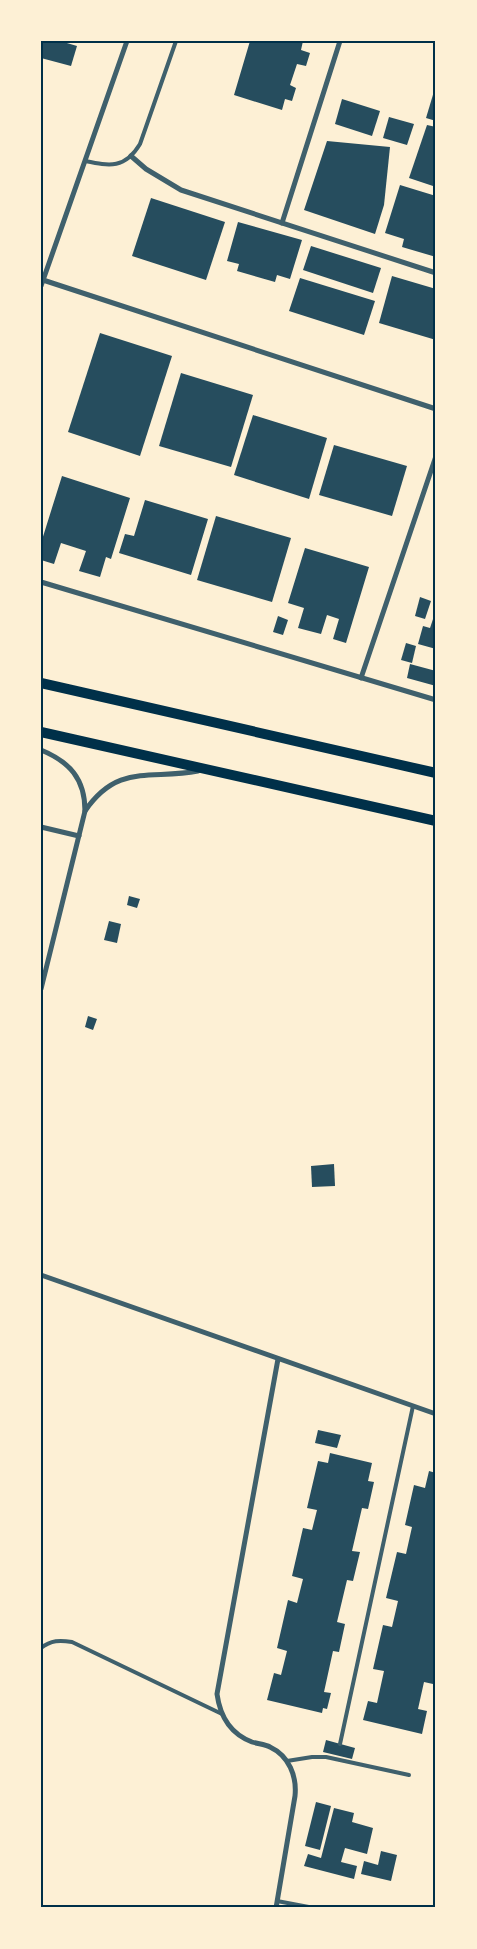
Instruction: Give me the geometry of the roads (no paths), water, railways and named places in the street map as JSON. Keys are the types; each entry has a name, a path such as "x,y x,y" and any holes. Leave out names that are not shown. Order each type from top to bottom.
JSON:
{"main road":[{"path":"41,683 436,773"},
{"path":"41,732 436,821"}],"street":[{"path":"127,41 42,283 436,409"},
{"path":"282,223 340,41"},
{"path":"131,156 146,169 181,190 436,273"},
{"path":"361,678 436,456"},
{"path":"41,582 436,700"},
{"path":"41,750 59,758 72,769 82,789 85,811 41,989"},
{"path":"85,811 100,793 120,780 142,774 175,774 206,769"},
{"path":"41,828 78,836"},
{"path":"41,1275 436,1414"},
{"path":"276,1908 296,1787 295,1778 287,1761 276,1750 243,1738 230,1727 218,1704 218,1684 278,1359"}],"lane":[{"path":"85,161 109,165 124,161 131,156 140,144 176,41"},
{"path":"340,1744 413,1406"},
{"path":"41,1648 59,1640 72,1642 222,1714"},
{"path":"287,1761 312,1757 337,1757 409,1775"},
{"path":"277,1900 314,1908"}]}
